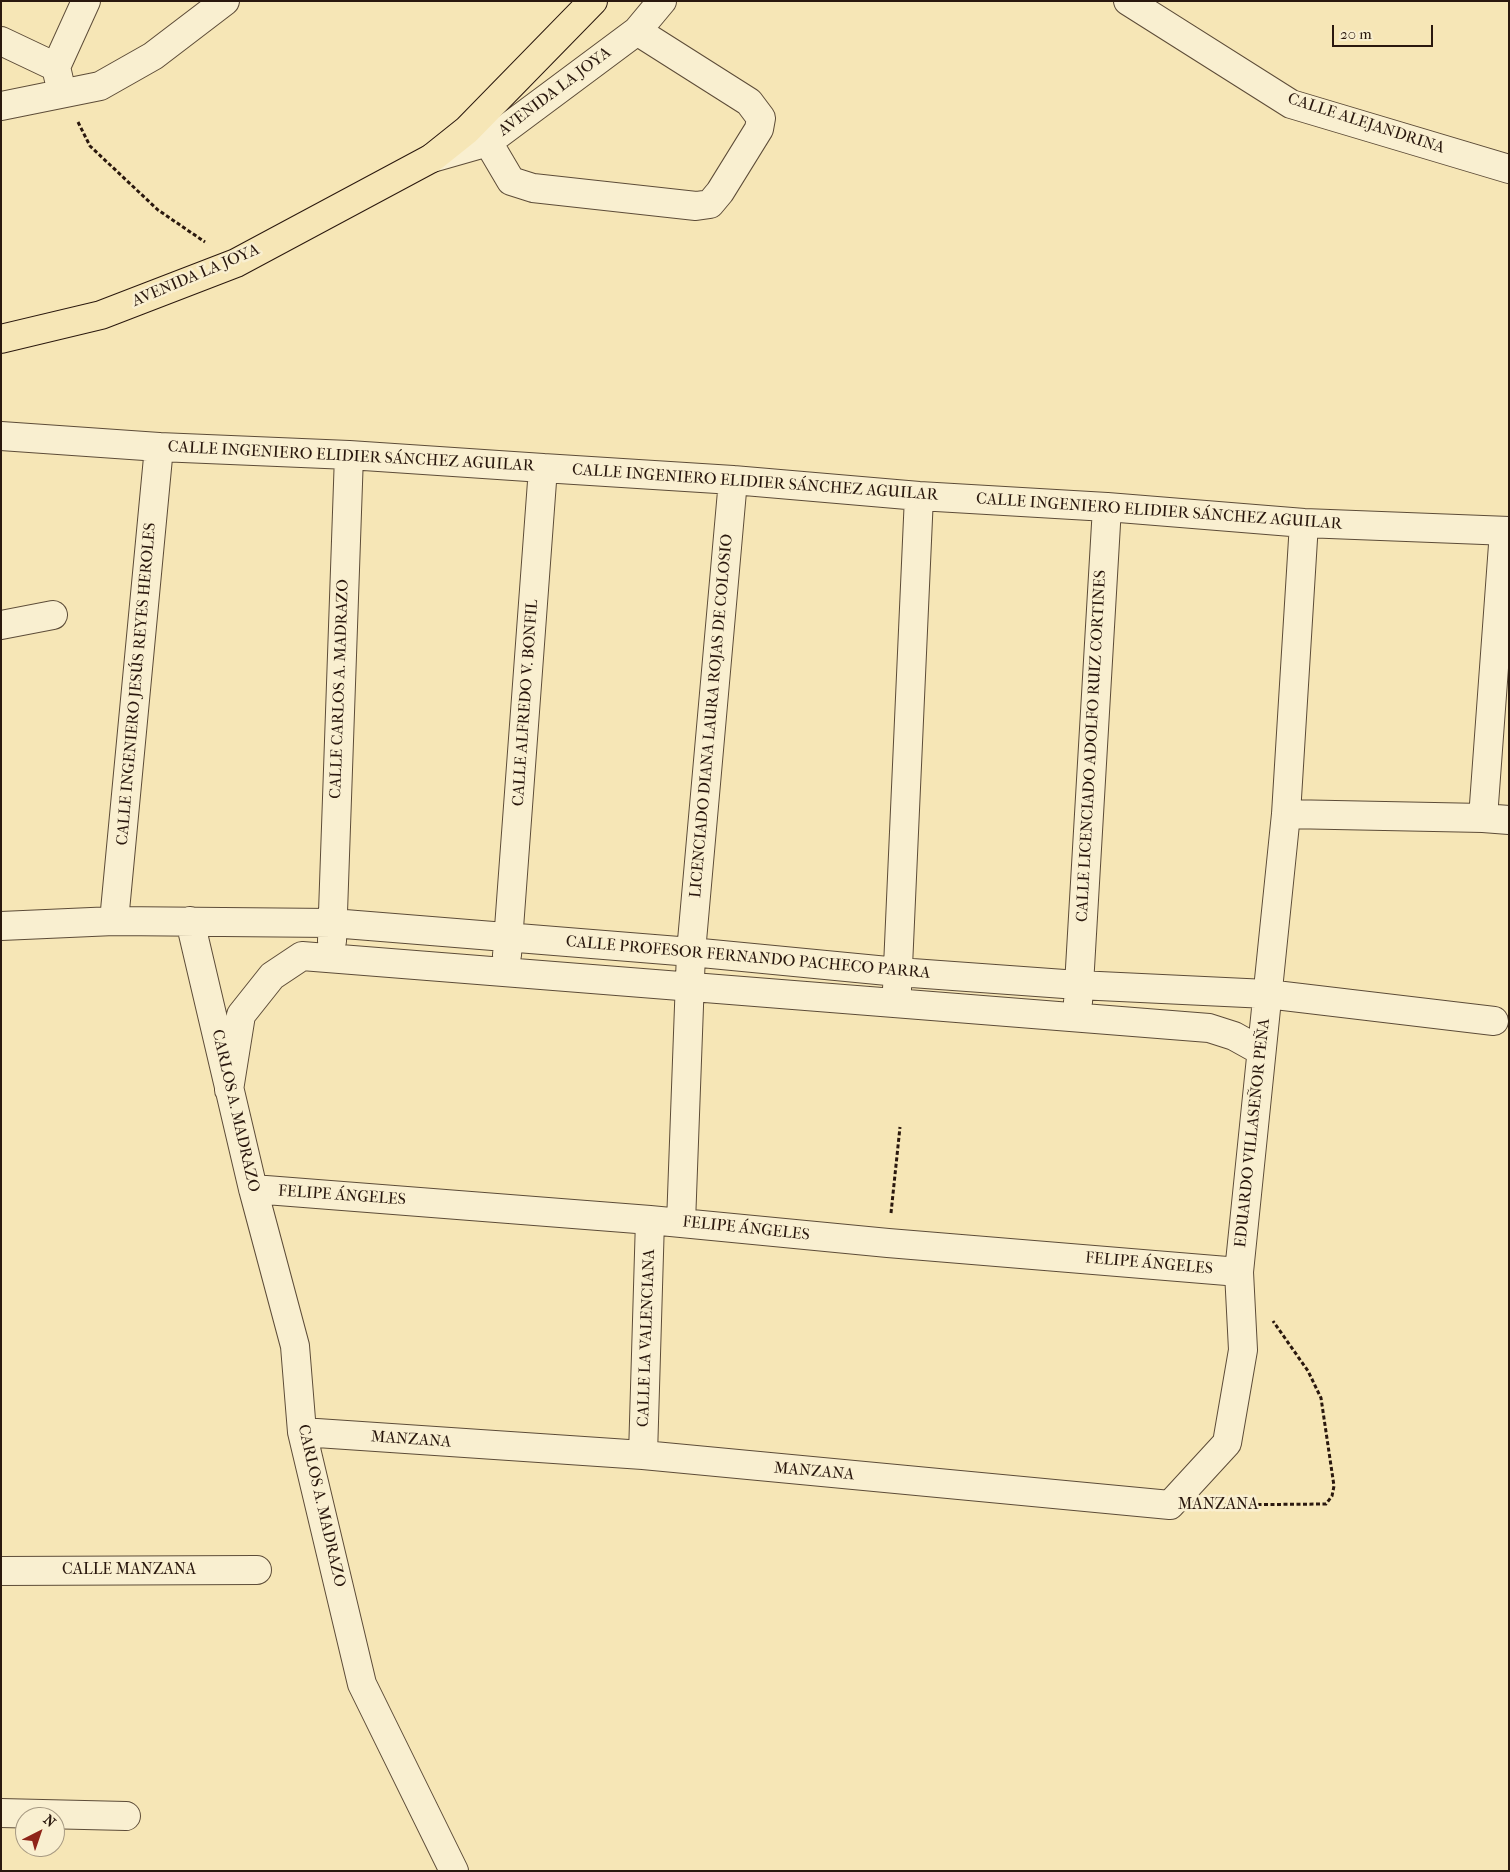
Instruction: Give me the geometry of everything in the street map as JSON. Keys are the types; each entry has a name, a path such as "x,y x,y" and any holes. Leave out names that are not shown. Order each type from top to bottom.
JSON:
{"main road":[{"name":"AVENIDA LA JOYA","path":"1,339 101,315 236,263 432,158 467,130 593,1"}],"street":[{"path":"62,93 56,67 86,1"},
{"path":"1,106 100,86 153,56 224,1"},
{"name":"AVENIDA LA JOYA","path":"432,158 488,142 637,31 662,1"},
{"name":"CALLE ALEJANDRINA","path":"1128,1 1291,104 1509,169"},
{"path":"488,142 511,181 533,188 696,206 710,204 720,192 759,129 761,118 749,102 637,31"},
{"path":"1,41 56,67"},
{"name":"CALLE INGENIERO ELIDIER SÁNCHEZ AGUILAR","path":"1,436 159,447 349,455 733,480 919,496 1107,506 1304,522 1506,531"},
{"name":"CALLE INGENIERO JESÚS REYES HEROLES","path":"114,921 159,447"},
{"name":"CALLE CARLOS A. MADRAZO","path":"332,959 349,455"},
{"name":"CALLE ALFREDO V. BONFIL","path":"505,972 543,468"},
{"name":"LICENCIADO DIANA LAURA ROJAS DE COLOSIO","path":"681,1223 691,952 733,480"},
{"path":"897,1003 919,496"},
{"name":"CALLE LICENCIADO ADOLFO RUIZ CORTINES","path":"1077,1018 1107,506"},
{"name":"EDUARDO VILLASEÑOR PEÑA","path":"1170,1505 1228,1443 1243,1350 1239,1272 1286,814 1304,522"},
{"path":"1286,814 1496,819 1506,531"},
{"path":"1,625 53,615"},
{"name":"CALLE PROFESOR FERNANDO PACHECO PARRA","path":"1,926 114,921 332,923 691,952 898,972 1078,985 1267,994 1494,1021"},
{"name":"CARLOS A. MADRAZO","path":"190,921 253,1189 295,1346 302,1432 362,1684 454,1871"},
{"path":"229,1090 241,1015 272,976 302,956 1209,1028 1234,1036 1261,1051"},
{"name":"FELIPE ÁNGELES","path":"253,1189 650,1220 888,1243 1239,1272"},
{"name":"CALLE LA VALENCIANA","path":"643,1455 650,1220"},
{"name":"MANZANA","path":"302,1432 643,1455 1170,1505"},
{"name":"CALLE MANZANA","path":"1,1571 257,1570"},
{"path":"1,1813 126,1816"}],"path":[{"path":"62,93 90,146 158,210 236,263"},
{"path":"888,1243 900,1127"},
{"name":"MANZANA","path":"1170,1505 1326,1504 1332,1496 1334,1486 1321,1398 1308,1372 1271,1318"}]}
